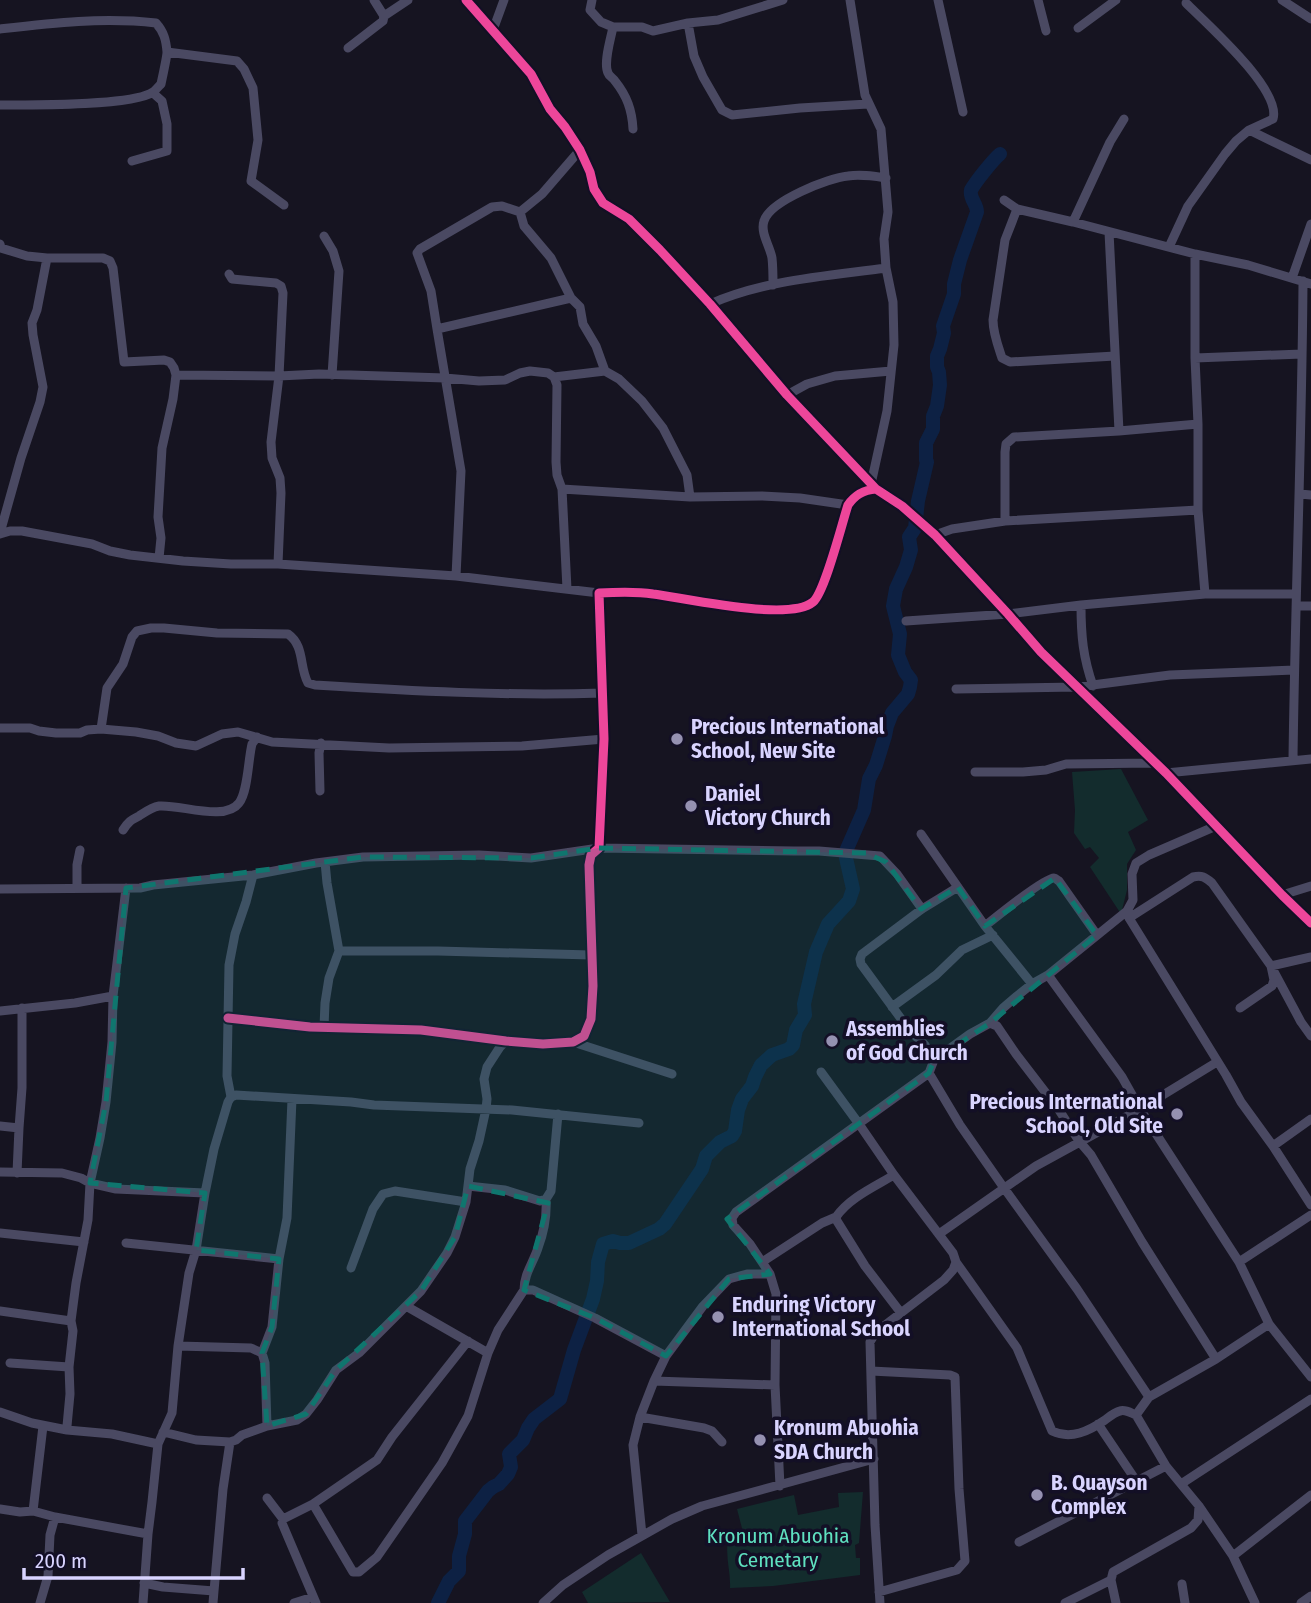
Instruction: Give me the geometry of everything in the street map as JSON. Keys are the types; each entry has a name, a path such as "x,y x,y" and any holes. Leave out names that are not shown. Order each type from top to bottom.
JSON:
{"street":[{"path":"374,0 384,16"},
{"path":"348,48 383,21 384,16 408,0"},
{"path":"466,0 531,74 550,109 580,150 594,189 603,203 629,219 660,250 787,395 873,486 902,506 935,535 1041,652 1166,773 1311,923"},
{"path":"493,30 505,0"},
{"path":"592,0 590,10 601,22 613,27 642,27 653,31 718,20 783,0"},
{"path":"850,0 862,79 869,104 881,129 888,212 884,239 886,268 893,302 894,345 887,411 873,486"},
{"path":"938,0 963,112"},
{"path":"1038,0 1045,31"},
{"path":"1078,28 1116,0"},
{"path":"1282,0 1311,19"},
{"path":"1169,247 1188,206 1225,154 1249,130 1273,118 1275,113 1251,68 1186,3"},
{"path":"0,29 101,19 156,23 162,30 167,52 161,85 167,124 167,151 132,161"},
{"path":"688,23 694,56 703,77 722,110 732,115 869,104"},
{"path":"613,27 606,65 608,73 627,98 633,129"},
{"path":"167,52 237,61 244,69 253,88 258,140 251,181 284,205"},
{"path":"0,106 133,99 153,93 161,85"},
{"path":"153,93 162,101"},
{"path":"1073,222 1110,142 1124,119"},
{"path":"1249,130 1311,160"},
{"path":"520,212 542,194 580,150"},
{"path":"773,285 772,257 763,230 769,212 785,200 818,184 845,176 886,178"},
{"path":"1004,200 1017,209 1248,265 1307,283 1302,354 1293,759"},
{"path":"456,576 461,471 431,291 417,253 492,207 502,206 520,212"},
{"path":"1017,209 1005,240 993,320 1002,358 1010,362 1115,356"},
{"path":"520,212 524,226 551,258 571,298 580,307 583,324 596,346 605,371"},
{"path":"1292,278 1307,251 1311,223"},
{"path":"1109,232 1119,431"},
{"path":"324,236 339,271 332,375"},
{"path":"0,246 27,256 103,258 110,261 124,362 164,360 170,362 174,369 176,375 173,399 162,447 158,517 161,538 159,558"},
{"path":"1195,254 1198,510 1205,594"},
{"path":"47,258 32,323 43,387 0,533 22,531 92,544 120,553 159,558 456,576 599,593 652,594 765,610 799,608 813,602 823,584 848,505 853,498 873,486"},
{"path":"710,304 730,295 773,285 886,268"},
{"path":"229,274 232,279 276,282 283,293 279,376 271,442 281,493 278,564"},
{"path":"437,329 571,298"},
{"path":"1195,358 1302,354"},
{"path":"176,375 332,375 479,381 505,380 530,371 548,373 554,377 557,385 556,462 562,489 567,589"},
{"path":"554,377 605,371 620,380 642,401 663,428 687,475 690,497"},
{"path":"787,395 807,384 835,376 891,371"},
{"path":"1005,521 1005,452 1006,444 1014,437 1198,424"},
{"path":"562,489 690,497 800,498 848,505"},
{"path":"1300,494 1311,495"},
{"path":"935,535 952,529 1005,521 1198,510"},
{"path":"573,1042 584,1036 591,1019 593,986 589,865 591,855 599,848 604,739 599,593"},
{"path":"906,621 1008,614 1205,594 1295,594"},
{"path":"1081,605 1084,662 1093,686"},
{"path":"1296,606 1311,606"},
{"path":"101,729 105,694 123,664 132,637 136,631 151,628 217,634 288,634 296,639 308,683 315,685 431,692 542,695 603,693"},
{"path":"956,689 1077,687 1170,676 1294,670"},
{"path":"0,728 30,728 56,733 101,729 136,732 196,746 222,734 237,732 272,741 389,748 522,746 604,739"},
{"path":"123,830 128,821 156,806 179,807 199,812 226,811 238,805 244,788 248,758 257,737"},
{"path":"320,791 321,743"},
{"path":"1166,773 1311,759"},
{"path":"975,772 1046,770 1066,764 1154,763"},
{"path":"1216,826 1136,863 1132,873 1133,900 1128,915 1241,1102 1311,1205"},
{"path":"921,834 985,926 1032,984"},
{"path":"0,888 140,888 253,875 363,857 479,855 531,858 599,848 819,850 880,856 897,874 922,909"},
{"path":"77,888 80,850"},
{"path":"324,1027 329,978 340,951 325,862"},
{"path":"231,1097 227,1076 229,965 234,934 253,875"},
{"path":"780,1486 775,1385 776,1294 770,1274 750,1244 733,1225 732,1218 736,1212 929,1073 934,1060 990,1023 1003,1008 1032,984 1048,975 1097,935 1193,877 1205,876 1212,883 1271,966 1311,1036"},
{"path":"985,926 1031,891 1055,878 1097,935"},
{"path":"1282,895 1311,886"},
{"path":"934,1060 925,1045 910,1031 892,1007 860,959 862,954 922,909 958,887"},
{"path":"67,1430 71,1394 71,1321 85,1242 90,1183 106,1102 113,996 126,888"},
{"path":"892,1007 936,975 962,950 993,935"},
{"path":"340,951 591,956"},
{"path":"1271,966 1311,957"},
{"path":"1240,1008 1272,986 1274,980 1271,966"},
{"path":"1048,975 1122,1077 1239,1262 1269,1324 1311,1377"},
{"path":"0,1012 113,996"},
{"path":"17,1173 22,1087 22,1008"},
{"path":"228,1018 302,1027 422,1030 543,1044 573,1042 672,1074"},
{"path":"990,1023 998,1026 1091,1155 1216,1359"},
{"path":"163,1432 196,1440 230,1442 267,1426 297,1420 306,1414 317,1400 336,1370 359,1353 421,1291 455,1237 466,1202 486,1109 484,1079 487,1067 506,1041"},
{"path":"939,1234 1037,1166 1140,1109 1217,1062"},
{"path":"821,1072 939,1234 1017,1348 1052,1431 1079,1434 1121,1410 1136,1415 1166,1466 1199,1506 1233,1556 1255,1603"},
{"path":"929,1073 960,1125 1077,1289 1149,1397"},
{"path":"143,1603 158,1444 172,1413 178,1346 189,1273 196,1250 214,1149 231,1097 236,1095 374,1105 486,1109 639,1123"},
{"path":"267,1426 265,1363 262,1353 272,1327 279,1259 287,1218 292,1098"},
{"path":"313,1504 353,1572 359,1572 377,1557 442,1463 468,1416 488,1353 498,1330 524,1290 528,1271 538,1248 547,1210 546,1199 551,1191 558,1114"},
{"path":"1273,1146 1311,1119"},
{"path":"0,1126 19,1128"},
{"path":"0,1172 62,1173 90,1183 132,1191 205,1194"},
{"path":"762,1262 822,1223 836,1217 862,1195 894,1175"},
{"path":"468,1186 505,1190 540,1201 546,1199"},
{"path":"351,1268 373,1209 383,1194 395,1191 466,1202"},
{"path":"1239,1262 1311,1215"},
{"path":"836,1217 865,1266 901,1313"},
{"path":"0,1233 85,1242"},
{"path":"126,1243 279,1259"},
{"path":"880,1603 870,1342 876,1332 944,1280 956,1262"},
{"path":"642,1535 632,1444 640,1417 666,1356 703,1306 729,1279 747,1274 770,1274"},
{"path":"524,1290 533,1290 595,1318 666,1356"},
{"path":"406,1306 488,1353"},
{"path":"0,1311 71,1321"},
{"path":"1136,1415 1149,1397 1216,1359 1269,1324"},
{"path":"283,1519 313,1504 377,1461 468,1342"},
{"path":"178,1346 251,1348 262,1353"},
{"path":"10,1363 69,1367"},
{"path":"871,1371 950,1374 956,1380 959,1489 965,1561 957,1570 879,1592"},
{"path":"654,1381 775,1385"},
{"path":"1181,1484 1311,1399"},
{"path":"0,1412 43,1426 112,1434 158,1444"},
{"path":"640,1417 704,1427 722,1442"},
{"path":"1098,1424 1137,1482"},
{"path":"33,1511 43,1426"},
{"path":"212,1603 230,1442"},
{"path":"543,1603 563,1585 608,1555 702,1506 874,1459"},
{"path":"1019,1542 1166,1466"},
{"path":"1233,1556 1311,1495"},
{"path":"267,1498 283,1519 282,1523 314,1600 294,1603"},
{"path":"1116,1603 1111,1580 1113,1572 1196,1523 1199,1506"},
{"path":"0,1509 33,1511 148,1534"},
{"path":"40,1603 48,1576 50,1535 55,1517"},
{"path":"1065,1603 1111,1580"},
{"path":"144,1583 214,1591"},
{"path":"1182,1584 1185,1603"},
{"path":"1301,1603 1311,1596"}],"highlighted area":[{"path":"599,848 866,853 886,862 921,909 958,887 985,926 1055,878 1097,935 990,1023 934,1060 929,1073 727,1219 770,1274 729,1279 666,1356 595,1318 524,1290 548,1203 468,1186 455,1237 421,1291 336,1370 306,1414 267,1426 262,1353 272,1327 279,1259 196,1250 205,1193 90,1183 106,1102 126,888 363,857 531,858"}],"green space":[{"path":"1121,769 1148,820 1128,832 1136,850 1127,864 1127,890 1121,914 1090,867 1099,858 1090,847 1085,849 1074,833 1072,772"},
{"name":"Kronum Abuohia Cemetary","path":"863,1492 859,1543 855,1545 856,1558 860,1558 860,1575 773,1586 730,1588 727,1550 729,1537 743,1532 737,1509 794,1495 798,1515 839,1507 838,1493"},
{"path":"641,1553 670,1602 588,1603 582,1592"}],"waterway":[{"path":"438,1603 449,1581 459,1571 465,1521 488,1491 508,1474 511,1467 509,1454 523,1440 534,1419 560,1399 593,1299 603,1244 613,1241 629,1243 665,1224 702,1169 706,1156 720,1142 732,1136 742,1099 752,1086 761,1065 772,1055 793,1045 796,1030 805,1015 804,1004 816,952 828,924 849,901 853,889 846,851 864,810 869,779 892,713 908,694 910,687 911,680 898,655 900,634 893,606 896,589 911,550 909,537 915,528 927,462 926,443 933,429 940,385 937,356 944,333 943,326 954,294 960,260 977,212 971,190 1000,154"}],"cycle path":[{"path":"466,0 531,74 550,109 580,150 594,189 603,203 629,219 660,250 787,395 876,489 902,506 935,535 1041,652 1166,773 1311,923"},
{"path":"228,1018 310,1027 421,1030 543,1044 573,1042 584,1036 591,1019 593,986 589,865 591,855 599,848 604,739 599,593 646,593 760,609 801,608 818,596 848,505 853,498 876,489"}],"place":[{"name":"Precious International School, New Site","path":"677,739"},
{"name":"Daniel Victory Church","path":"691,806"},
{"name":"Assemblies of God Church","path":"832,1041"},
{"name":"Precious International School, Old Site","path":"1177,1114"},
{"name":"Enduring Victory International School","path":"718,1317"},
{"name":"Kronum Abuohia SDA Church","path":"760,1440"},
{"name":"B. Quayson Complex","path":"1037,1495"}]}
